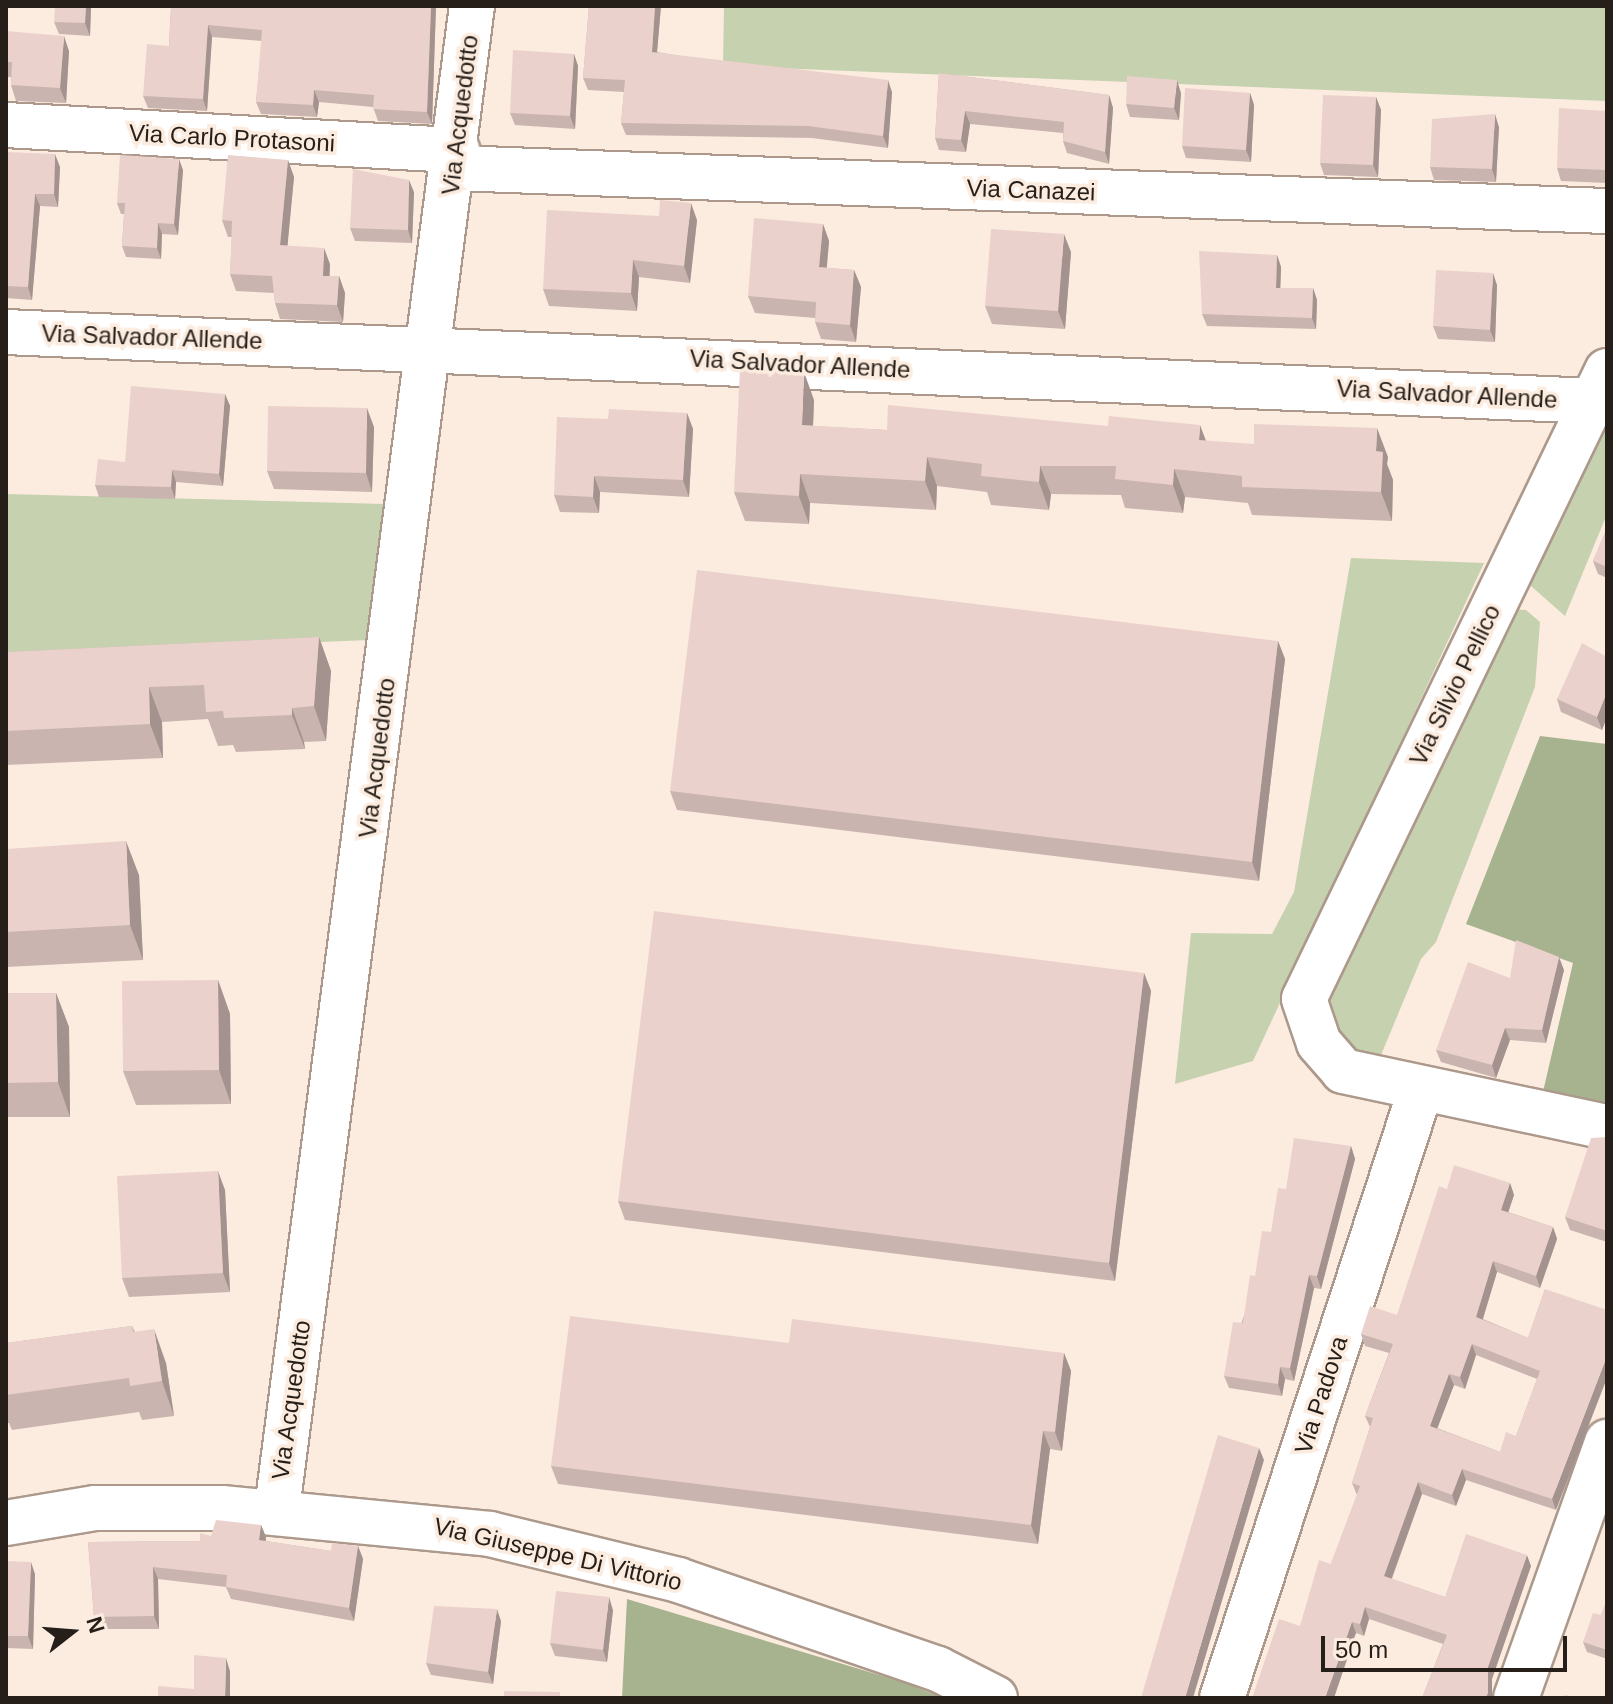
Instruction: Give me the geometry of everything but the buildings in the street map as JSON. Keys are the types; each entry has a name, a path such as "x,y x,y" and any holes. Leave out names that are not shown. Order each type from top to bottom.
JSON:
{"street":[{"name":"Via Acquedotto","path":"277,1509 428,346 456,159 472,6"},
{"name":"Via Carlo Protasoni","path":"6,125 456,159"},
{"name":"Via Canazei","path":"456,159 1607,211"},
{"name":"Via Salvador Allende","path":"6,332 1600,386"},
{"name":"Via Silvio Pellico","path":"1420,1092 1343,1071 1319,1043 1304,999 1600,386"},
{"path":"1420,1092 1607,1127"},
{"name":"Via Padova","path":"1222,1698 1420,1092"},
{"path":"1516,1698 1607,1442"},
{"name":"Via Giuseppe Di Vittorio","path":"6,1523 95,1508 277,1509 434,1524 644,1570 938,1669 995,1698"}],"green space":[{"path":"724,6 1607,6 1607,101 723,66"},
{"path":"1607,410 1607,514 1565,616 1531,586 1527,572"},
{"path":"6,494 385,504 369,640 6,655"},
{"path":"1351,558 1484,563 1253,1061 1175,1084 1191,933 1272,934 1294,892"},
{"path":"1509,609 1526,610 1540,622 1535,687 1436,942 1421,959 1381,1055 1344,1056 1322,998"},
{"path":"1540,736 1607,744 1607,1106 1542,1096 1573,963 1466,924"},
{"path":"627,1599 906,1683 943,1698 622,1698"}]}
